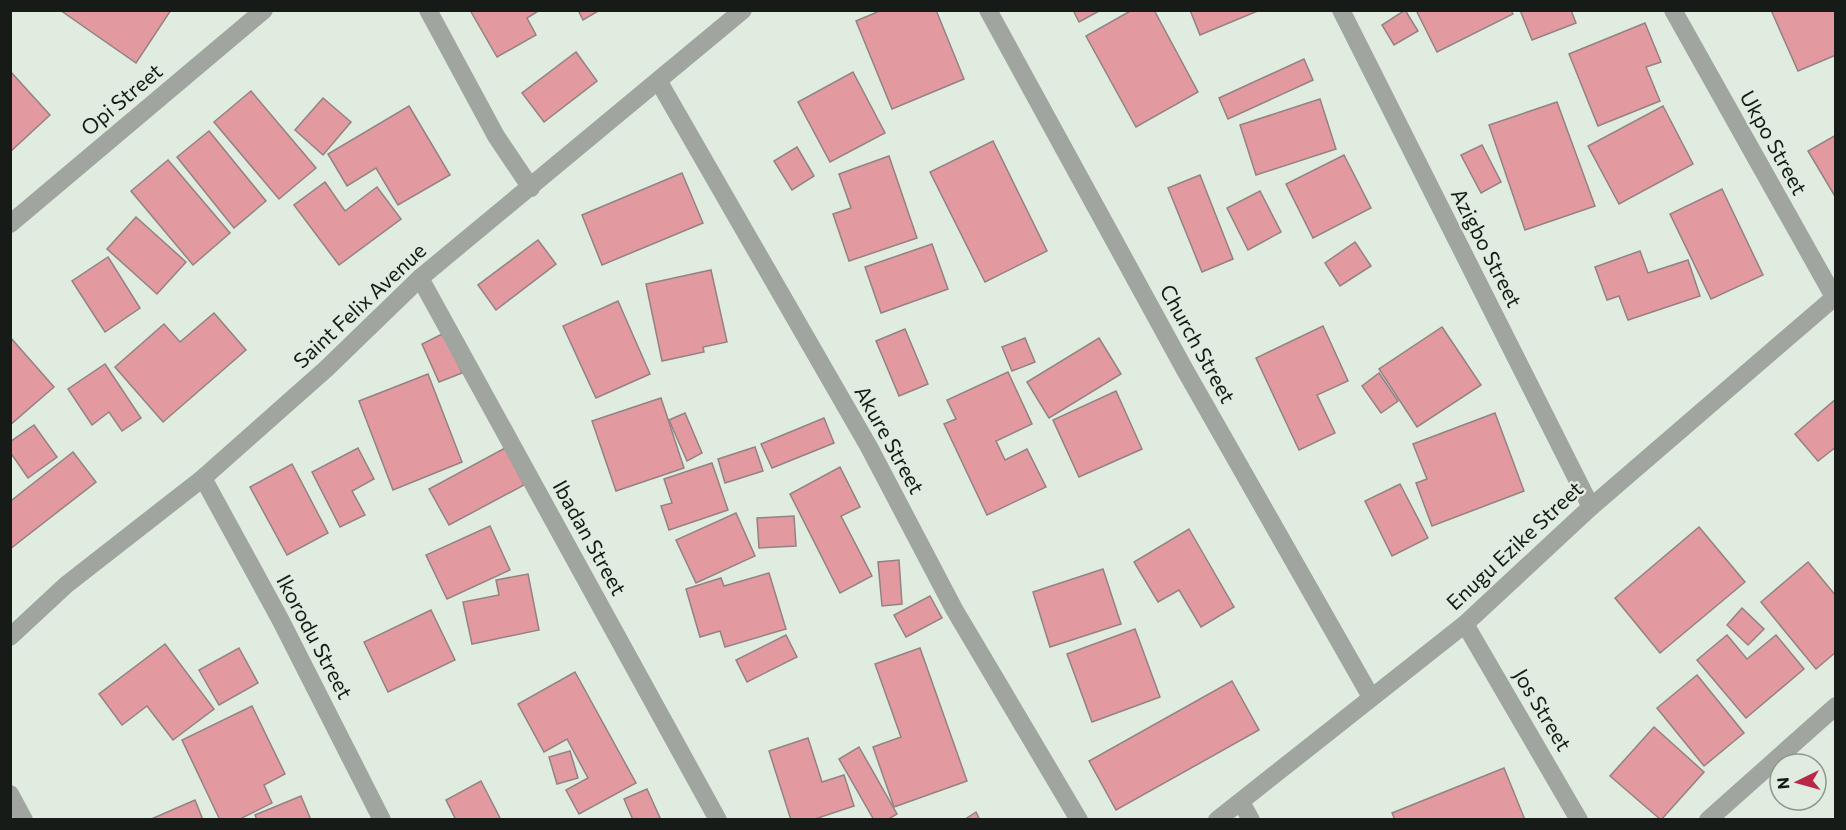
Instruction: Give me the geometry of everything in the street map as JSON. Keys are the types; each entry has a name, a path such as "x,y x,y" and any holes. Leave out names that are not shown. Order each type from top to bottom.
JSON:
{"street":[{"name":"Opi Street","path":"10,224 264,10"},
{"path":"428,10 496,136 531,188"},
{"name":"Saint Felix Avenue","path":"10,637 66,585 203,478 326,369 420,278 743,10"},
{"name":"Church Street","path":"988,10 1191,381 1371,697"},
{"name":"Azigbo Street","path":"1341,10 1591,507"},
{"name":"Ukpo Street","path":"1673,10 1835,296"},
{"name":"Akure Street","path":"658,82 869,447 954,609 1079,819"},
{"name":"Ibadan Street","path":"420,278 717,819"},
{"name":"Enugu Ezike Street","path":"1217,819 1465,624 1591,507 1835,296"},
{"name":"Ikorodu Street","path":"203,478 280,619 382,819"},
{"name":"Jos Street","path":"1465,624 1579,819"},
{"path":"1708,819 1836,706"},
{"path":"10,794 24,819"},
{"path":"1241,802 1251,819"}],"building":[{"path":"60,10 171,10 136,63"},
{"path":"470,10 540,10 527,18 536,35 497,57"},
{"path":"578,10 600,10 583,20"},
{"path":"882,10 936,10 964,79 892,109 856,21"},
{"path":"1073,10 1101,10 1079,22"},
{"path":"1132,10 1154,10 1198,92 1136,127 1086,36"},
{"path":"1190,10 1260,10 1200,35"},
{"path":"1405,10 1418,31 1394,45 1382,25"},
{"path":"1416,10 1511,10 1513,14 1437,52"},
{"path":"1520,10 1571,10 1576,23 1532,40"},
{"path":"1771,10 1836,10 1836,55 1798,71"},
{"path":"1645,23 1661,62 1646,67 1660,101 1598,126 1569,54"},
{"path":"576,52 597,81 544,122 522,93"},
{"path":"1304,59 1313,80 1228,119 1219,98"},
{"path":"10,71 50,115 10,152"},
{"path":"853,72 885,133 830,162 798,102"},
{"path":"251,91 316,168 279,199 214,122"},
{"path":"323,98 351,122 323,155 295,130"},
{"path":"1320,99 1336,149 1256,175 1240,125"},
{"path":"1557,102 1595,206 1525,230 1489,125"},
{"path":"409,106 450,175 398,205 376,168 347,186 328,154"},
{"path":"1663,106 1693,164 1619,204 1588,146"},
{"path":"209,131 266,201 234,228 177,157"},
{"path":"1836,135 1836,198 1808,151"},
{"path":"993,141 1047,251 985,282 930,172"},
{"path":"1482,145 1501,182 1481,193 1461,155"},
{"path":"797,147 814,176 792,190 774,161"},
{"path":"1344,155 1371,208 1313,238 1286,184"},
{"path":"889,156 917,238 849,261 833,214 851,208 839,174"},
{"path":"168,160 230,233 193,265 131,191"},
{"path":"682,173 703,223 602,265 582,215"},
{"path":"1200,175 1233,259 1202,272 1168,188"},
{"path":"325,182 345,211 377,187 401,219 339,265 294,205"},
{"path":"1722,189 1763,275 1711,299 1670,214"},
{"path":"1260,191 1281,232 1248,250 1227,208"},
{"path":"136,217 186,262 157,294 107,249"},
{"path":"538,240 556,264 496,310 478,285"},
{"path":"1355,242 1371,266 1340,286 1325,263"},
{"path":"932,244 948,289 881,313 865,267"},
{"path":"1640,251 1648,273 1688,260 1700,296 1628,320 1619,296 1607,300 1595,267"},
{"path":"108,257 140,308 105,332 72,281"},
{"path":"711,270 727,342 703,347 704,352 662,361 646,284"},
{"path":"618,301 650,374 596,398 563,326"},
{"path":"214,313 246,350 163,422 115,367 164,324 180,342"},
{"path":"1323,326 1348,381 1317,395 1335,433 1299,450 1256,358"},
{"path":"1442,327 1481,385 1417,427 1379,369"},
{"path":"905,329 928,384 899,396 876,341"},
{"path":"444,333 462,373 439,382 422,344"},
{"path":"10,337 54,387 10,425"},
{"path":"1025,338 1035,362 1012,371 1002,347"},
{"path":"1099,338 1121,374 1049,418 1027,382"},
{"path":"105,364 141,418 122,431 109,412 92,425 68,389"},
{"path":"1008,372 1032,424 996,441 1005,460 1027,449 1046,487 987,515 944,424 956,419 947,400"},
{"path":"1379,373 1398,401 1381,413 1362,386"},
{"path":"428,374 462,462 393,490 359,401"},
{"path":"1116,391 1142,449 1079,477 1053,420"},
{"path":"661,398 684,468 616,491 592,421"},
{"path":"1836,399 1836,447 1818,461 1795,434"},
{"path":"685,413 702,453 687,461 669,420"},
{"path":"1495,413 1524,491 1432,526 1416,483 1427,479 1413,444"},
{"path":"824,418 834,443 772,468 761,444"},
{"path":"34,425 57,457 28,478 10,452 10,442"},
{"path":"755,447 763,471 725,483 718,459"},
{"path":"358,448 374,479 352,491 365,515 340,527 312,472"},
{"path":"505,448 524,485 449,525 429,489"},
{"path":"73,452 96,482 10,549 10,498 12,500"},
{"path":"712,463 728,510 669,530 661,506 672,503 664,479"},
{"path":"292,464 328,533 287,555 250,487"},
{"path":"840,467 860,507 841,516 872,576 840,593 790,494"},
{"path":"1400,484 1428,538 1392,556 1365,501"},
{"path":"736,513 755,556 696,583 676,540"},
{"path":"794,516 796,546 759,548 757,518"},
{"path":"490,526 510,570 447,599 426,555"},
{"path":"1699,527 1745,582 1660,653 1615,598"},
{"path":"1189,529 1234,607 1201,627 1179,590 1158,602 1134,562"},
{"path":"899,560 902,604 882,606 878,562"},
{"path":"1808,562 1836,596 1836,652 1816,669 1761,602"},
{"path":"1103,569 1121,624 1050,647 1033,592"},
{"path":"769,573 786,629 725,647 720,631 700,637 686,589 721,578 724,586"},
{"path":"528,574 539,630 472,644 463,602 499,595 496,580"},
{"path":"930,596 942,618 906,637 894,615"},
{"path":"1742,608 1764,629 1748,645 1727,625"},
{"path":"431,610 455,660 388,692 364,642"},
{"path":"1135,629 1160,697 1092,722 1067,654"},
{"path":"786,635 797,657 747,682 736,660"},
{"path":"1727,635 1747,659 1776,635 1804,669 1746,718 1697,660"},
{"path":"165,644 214,709 173,740 147,706 122,725 99,694"},
{"path":"239,648 258,683 219,705 199,670"},
{"path":"920,648 967,781 894,807 873,747 901,737 875,664"},
{"path":"575,672 636,783 579,814 566,790 588,778 567,739 544,752 518,704"},
{"path":"1697,675 1744,733 1704,766 1657,708"},
{"path":"1232,681 1259,730 1116,810 1089,761"},
{"path":"252,706 285,774 264,785 272,803 238,820 220,820 182,740"},
{"path":"1654,727 1704,772 1661,820 1610,776"},
{"path":"808,738 822,782 844,775 854,806 812,820 791,820 769,751"},
{"path":"859,747 897,814 887,820 874,820 839,759"},
{"path":"570,751 578,778 557,784 549,757"},
{"path":"1504,768 1525,820 1395,820 1392,813"},
{"path":"481,781 501,820 456,820 446,800"},
{"path":"647,789 661,820 633,820 624,799"},
{"path":"301,796 311,820 257,820 255,815"},
{"path":"195,800 203,820 149,820"},
{"path":"976,812 980,820 964,820"}]}
